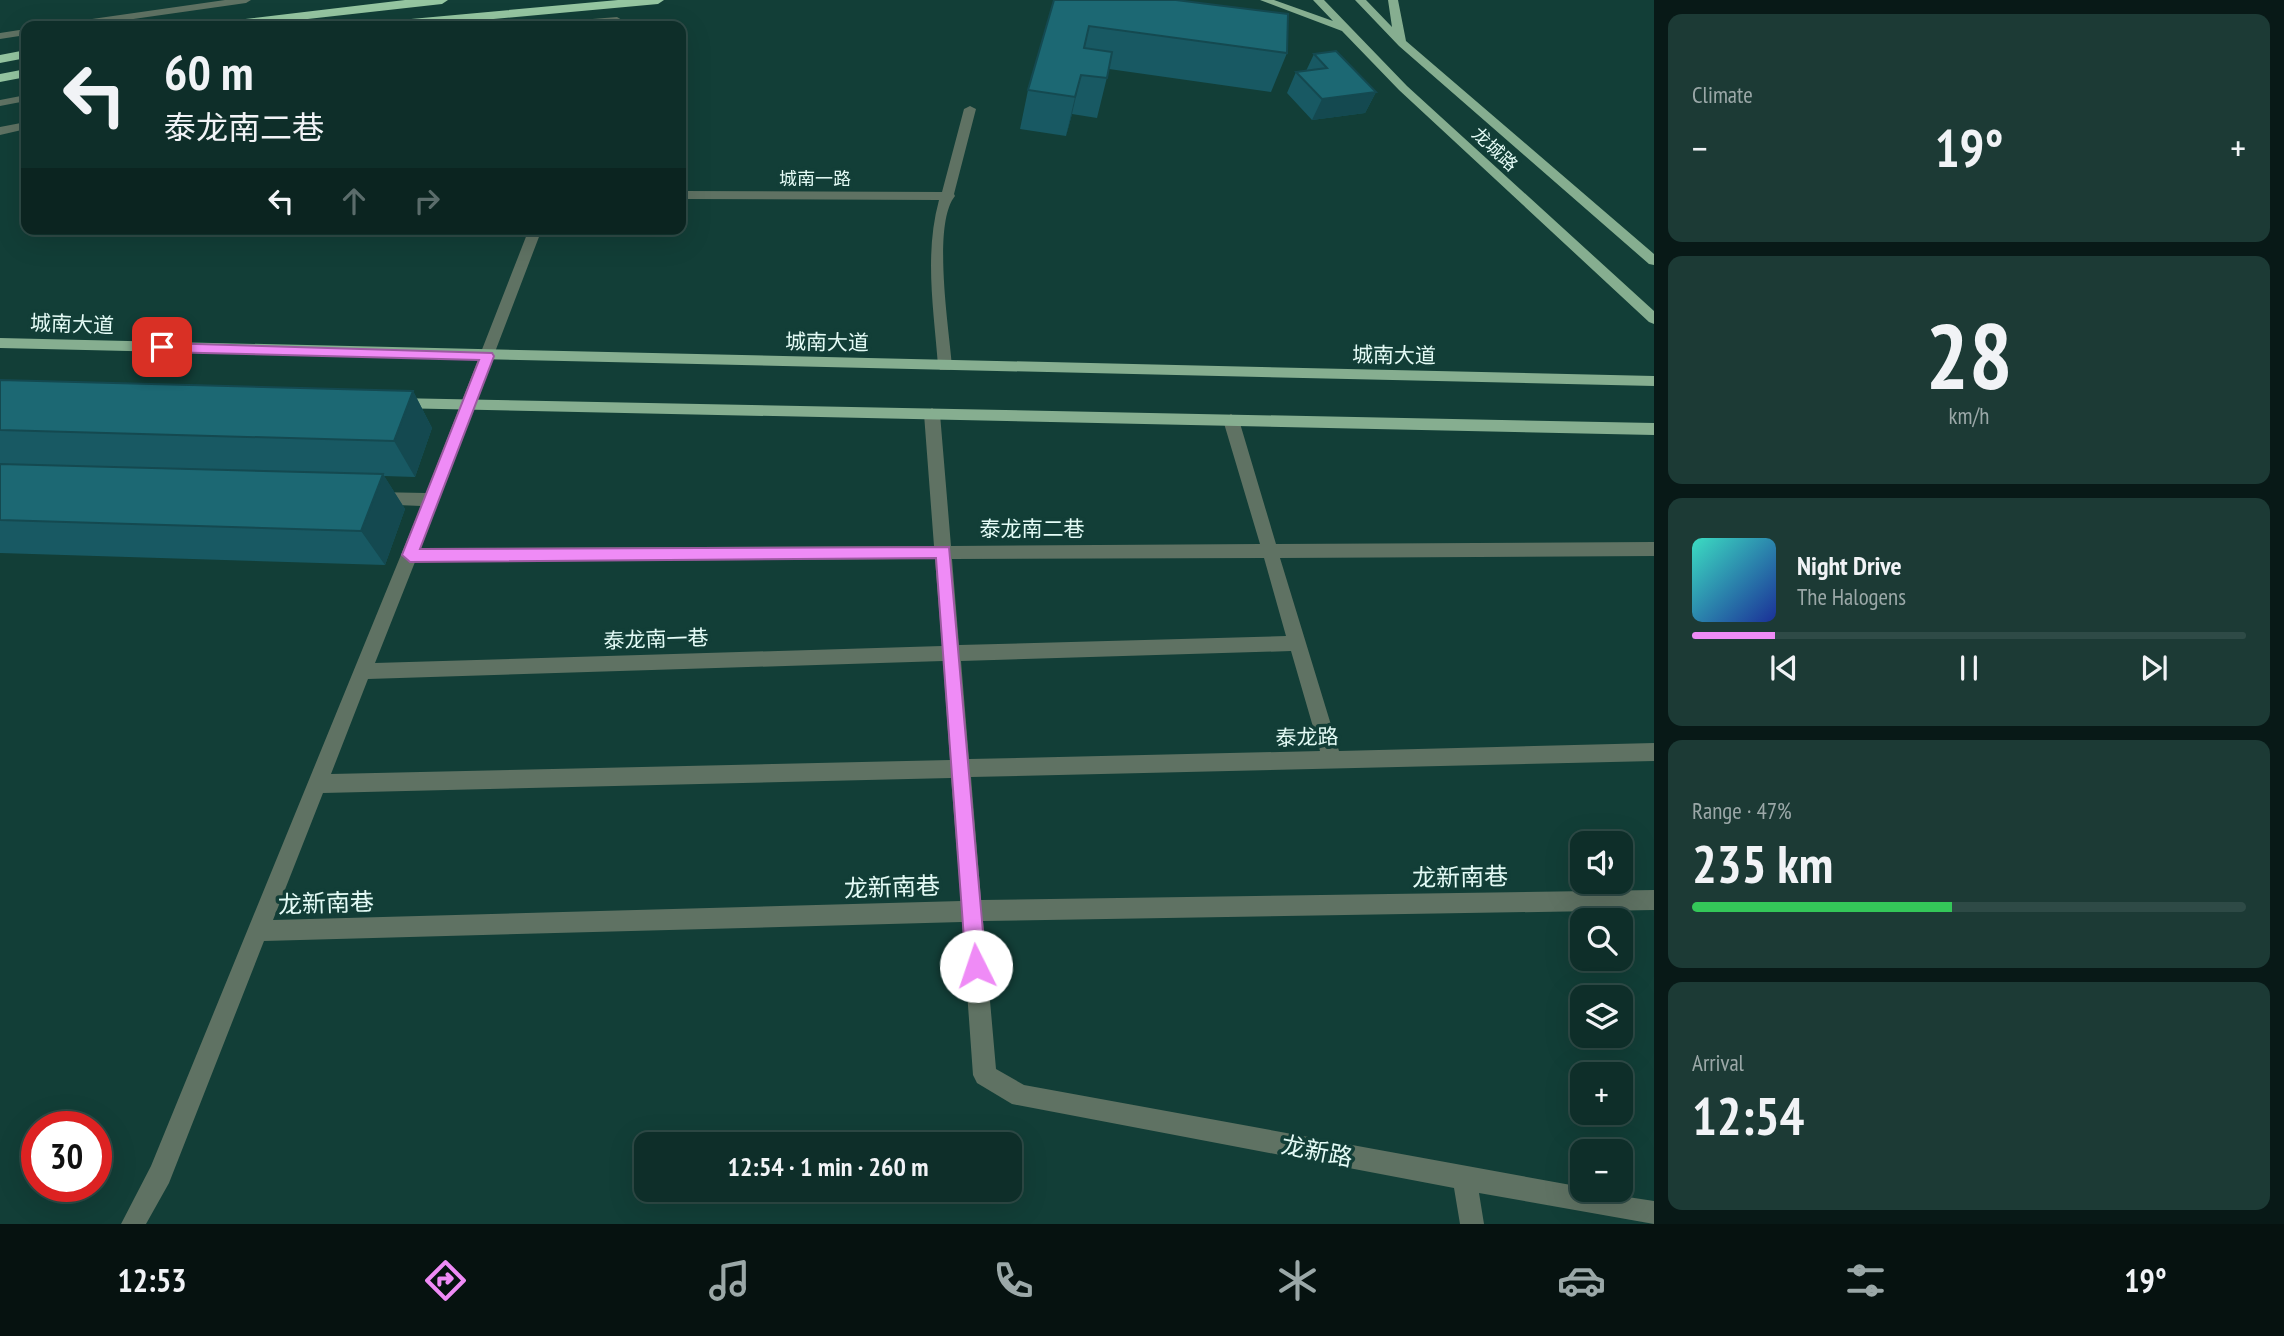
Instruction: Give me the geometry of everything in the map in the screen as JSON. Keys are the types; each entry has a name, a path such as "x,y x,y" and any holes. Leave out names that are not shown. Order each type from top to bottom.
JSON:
{"highway":[{"path":"256,21 442,0"},
{"path":"433,21 658,0"},
{"path":"0,59 21,55"},
{"path":"0,78 21,74"}],"main road":[{"path":"1265,0 1348,31"},
{"name":"龙城路","path":"1318,0 1403,88 1654,319"},
{"name":"龙城路","path":"1360,0 1403,44 1654,261"},
{"path":"1393,0 1395,20 1403,44"},
{"name":"城南大道","path":"0,343 1654,381"},
{"path":"373,402 1654,429"}],"street":[{"path":"99,21 246,0"},
{"path":"616,21 622,4"},
{"path":"0,36 21,33"},
{"path":"0,103 21,99"},
{"path":"945,366 936,254 939,225 971,109"},
{"path":"0,131 21,127"},
{"name":"城南一路","path":"686,195 949,196"},
{"path":"133,1224 160,1174 432,500 534,235"},
{"path":"932,414 972,911"},
{"path":"1231,420 1332,760"},
{"path":"362,497 432,500"},
{"name":"泰龙南二巷","path":"410,555 1654,550"},
{"name":"泰龙南一巷","path":"363,671 1296,643"},
{"name":"泰龙路","path":"317,784 1654,752"},
{"name":"龙新南巷","path":"258,931 972,911 1654,900"},
{"name":"龙新路","path":"972,911 985,1075 1020,1096 1654,1213"},
{"path":"1464,1178 1472,1224"}],"building":[{"path":"1054,0 1176,0 1288,14 1287,53 1089,26 1084,48 1112,52 1107,78 1081,75 1075,97 1028,90"},
{"path":"1336,51 1376,92 1322,99 1296,72 1327,68 1314,54"},
{"path":"0,380 413,391 394,441 0,430"},
{"path":"0,464 383,474 361,531 0,520"}],"route":[{"path":"162,347 487,356 410,555 943,551 976,966"}]}
